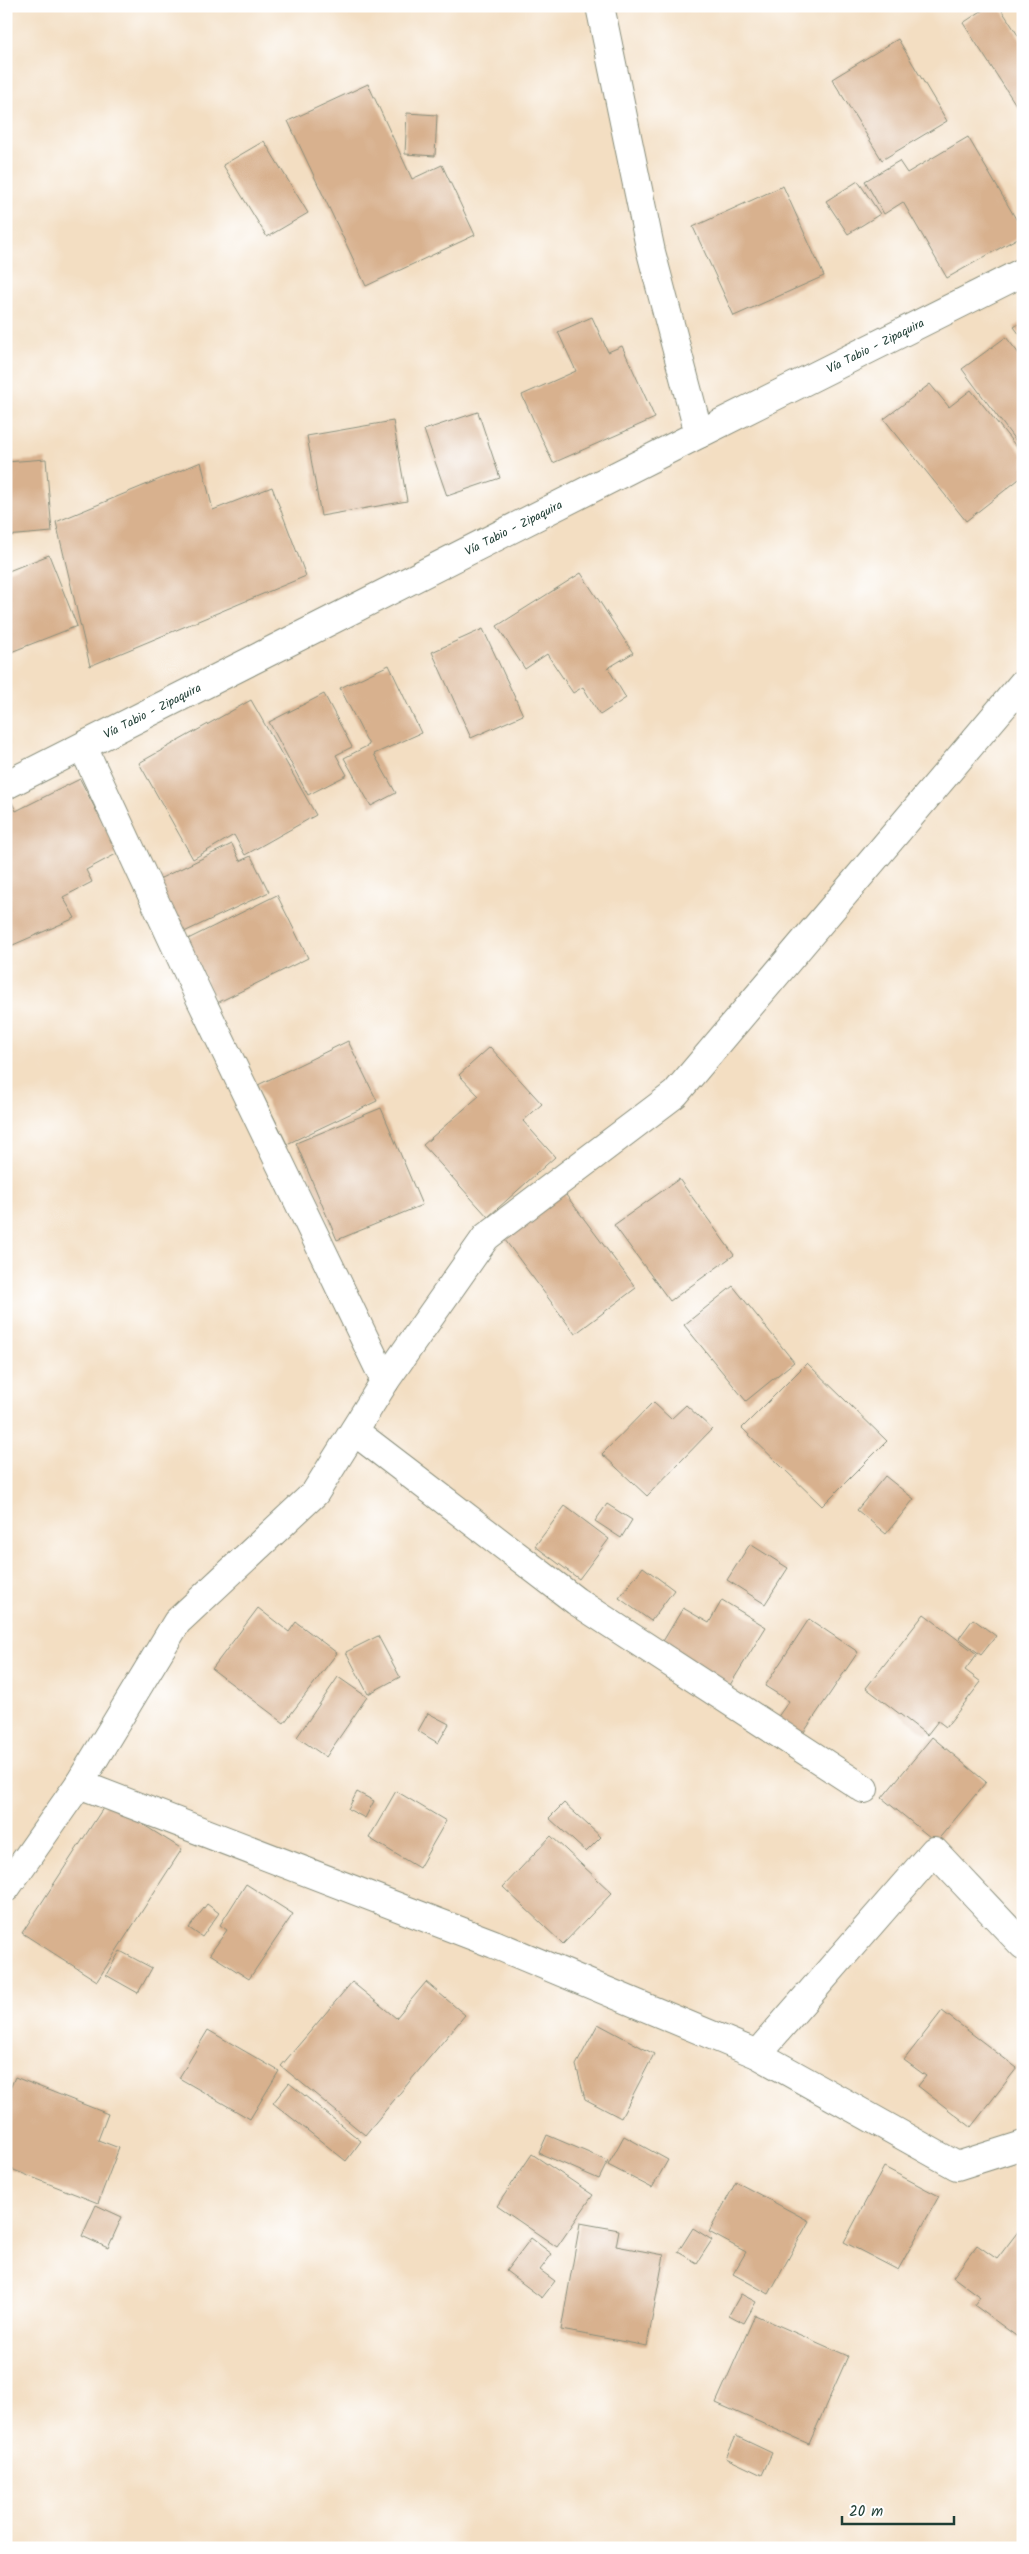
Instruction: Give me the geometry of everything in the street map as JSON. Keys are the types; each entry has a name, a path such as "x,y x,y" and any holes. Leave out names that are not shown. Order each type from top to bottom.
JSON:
{"street":[{"path":"600,6 651,252 699,434"},
{"name":"Vía Tabio - Zipaquira","path":"6,786 699,434 1023,272"},
{"path":"6,1888 79,1784 177,1622 315,1493 385,1381 486,1237 675,1094 1023,683"},
{"path":"83,747 198,994 385,1381"},
{"path":"354,1431 576,1601 864,1789"},
{"path":"79,1784 494,1944 757,2054 957,2166 1023,2145"},
{"path":"757,2054 934,1851 1023,1944"}],"building":[{"path":"989,6 999,6 1023,43 1023,109 1020,111 963,23"},
{"path":"898,39 947,121 882,160 832,79"},
{"path":"368,84 412,179 442,165 475,235 366,286 288,121"},
{"path":"407,113 437,115 435,156 405,154"},
{"path":"968,137 1023,231 1023,235 947,278 903,202 884,214 865,181 899,161 907,173"},
{"path":"264,141 308,213 267,237 223,165"},
{"path":"858,181 880,214 848,234 826,201"},
{"path":"783,186 824,276 734,316 693,227"},
{"path":"592,317 608,352 622,346 655,418 553,463 522,395 576,371 558,332"},
{"path":"1023,321 1023,339 1014,327"},
{"path":"1006,337 1023,359 1023,441 1018,444 962,369"},
{"path":"930,384 949,407 971,390 1023,455 1023,476 966,521 884,419"},
{"path":"478,412 500,478 447,496 424,430"},
{"path":"393,421 407,501 321,516 307,436"},
{"path":"46,459 52,532 6,536 6,462"},
{"path":"201,462 213,510 272,487 306,576 90,666 56,522"},
{"path":"49,555 77,626 6,654 6,572"},
{"path":"581,573 633,653 608,668 626,698 600,715 583,687 573,693 547,654 525,669 497,626"},
{"path":"483,629 523,715 471,738 432,652"},
{"path":"389,665 421,733 374,754 396,793 371,806 344,758 369,745 340,688"},
{"path":"324,694 352,747 336,755 347,775 308,795 269,722"},
{"path":"251,700 316,815 245,855 234,835 193,859 139,763"},
{"path":"80,779 118,853 86,870 92,882 63,897 75,918 6,948 6,804 11,801 16,811"},
{"path":"232,844 240,861 251,856 269,892 182,933 157,880"},
{"path":"277,895 308,958 217,1003 186,940"},
{"path":"348,1041 377,1101 287,1144 258,1085"},
{"path":"490,1047 542,1104 523,1121 555,1157 488,1217 423,1145 479,1096 459,1075"},
{"path":"381,1108 422,1205 337,1240 296,1143"},
{"path":"679,1179 734,1255 670,1301 614,1225"},
{"path":"563,1191 636,1288 575,1334 502,1236"},
{"path":"733,1286 794,1362 746,1401 684,1325"},
{"path":"807,1363 887,1441 822,1506 742,1428"},
{"path":"653,1402 671,1419 686,1405 712,1429 647,1496 602,1454"},
{"path":"885,1476 914,1499 886,1534 857,1510"},
{"path":"607,1504 632,1520 621,1538 595,1521"},
{"path":"565,1506 609,1539 579,1579 535,1546"},
{"path":"750,1544 788,1568 765,1604 727,1580"},
{"path":"643,1567 674,1590 651,1621 619,1598"},
{"path":"722,1600 766,1627 730,1685 662,1643 683,1608 709,1623"},
{"path":"258,1608 289,1632 296,1622 337,1653 284,1723 212,1669"},
{"path":"924,1614 977,1654 965,1670 981,1682 946,1727 938,1721 927,1735 866,1688"},
{"path":"809,1619 858,1652 802,1735 777,1718 789,1701 765,1686"},
{"path":"973,1619 996,1636 981,1655 959,1638"},
{"path":"378,1636 400,1677 368,1694 346,1652"},
{"path":"338,1677 367,1697 326,1757 297,1737"},
{"path":"428,1713 449,1724 438,1743 418,1731"},
{"path":"932,1737 986,1782 936,1842 882,1798"},
{"path":"396,1791 446,1821 419,1868 369,1838"},
{"path":"357,1792 374,1801 365,1818 348,1809"},
{"path":"107,1802 182,1849 97,1981 22,1933"},
{"path":"564,1803 601,1837 586,1852 549,1818"},
{"path":"551,1836 612,1893 563,1944 503,1887"},
{"path":"246,1884 293,1914 249,1979 210,1954 227,1930 220,1925"},
{"path":"207,1904 219,1913 202,1937 189,1928"},
{"path":"120,1951 152,1968 138,1993 106,1975"},
{"path":"352,1982 396,2018 426,1982 465,2015 365,2135 281,2066"},
{"path":"942,2011 1017,2068 971,2127 918,2086 926,2076 904,2060"},
{"path":"598,2024 654,2054 621,2118 585,2099 576,2065"},
{"path":"208,2030 279,2071 250,2119 179,2078"},
{"path":"15,2077 108,2114 98,2140 119,2148 98,2203 6,2167 6,2098"},
{"path":"289,2083 361,2141 346,2161 273,2103"},
{"path":"547,2135 608,2161 599,2179 539,2153"},
{"path":"624,2136 668,2160 652,2188 608,2165"},
{"path":"532,2154 593,2195 557,2247 497,2206"},
{"path":"884,2167 939,2196 898,2270 844,2242"},
{"path":"736,2182 809,2221 769,2294 733,2274 746,2252 709,2232"},
{"path":"96,2205 122,2217 108,2248 82,2236"},
{"path":"580,2223 619,2230 616,2246 664,2255 647,2346 561,2330"},
{"path":"1023,2225 1023,2341 974,2305 980,2297 953,2277 977,2245 997,2259"},
{"path":"693,2228 712,2240 697,2263 678,2252"},
{"path":"531,2238 552,2254 540,2270 555,2281 542,2298 506,2271"},
{"path":"741,2294 756,2302 744,2323 729,2315"},
{"path":"755,2315 848,2356 809,2444 716,2403"},
{"path":"736,2436 772,2453 762,2475 726,2458"}]}
